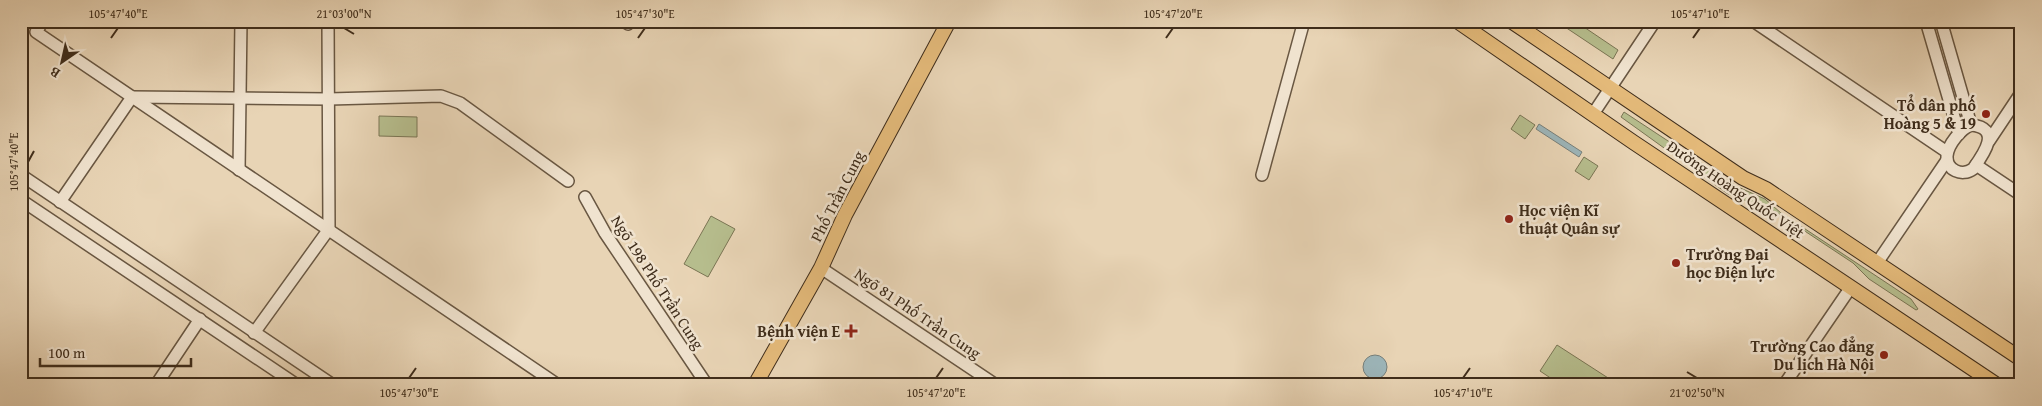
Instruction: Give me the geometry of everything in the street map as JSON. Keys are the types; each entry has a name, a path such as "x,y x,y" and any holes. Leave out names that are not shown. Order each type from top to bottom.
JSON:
{"main road":[{"name":"Phố Trần Cung","path":"755,385 821,268 845,215 949,21"},
{"name":"Đường Hoàng Quốc Việt","path":"1458,21 1993,384"},
{"name":"Đường Hoàng Quốc Việt","path":"1511,21 1743,178 1766,189 2021,359"}],"street":[{"path":"43,21 36,32 558,385"},
{"path":"239,170 241,21"},
{"path":"254,333 329,230 328,21"},
{"path":"624,21 628,24 629,21"},
{"path":"1262,175 1304,21"},
{"path":"1593,114 1655,21"},
{"path":"1753,21 1947,156 1952,168 1961,173 1969,172 1976,165 1986,151 1989,141 2021,93"},
{"path":"1926,21 1958,134"},
{"path":"1941,21 1971,125"},
{"path":"1932,41 1946,37"},
{"path":"132,97 329,98 441,96 460,103 568,181"},
{"path":"60,202 132,97"},
{"path":"1877,263 1947,156 1958,134 1964,128 1971,125 1982,128 1989,141"},
{"path":"1976,165 2021,195"},
{"path":"21,175 333,385"},
{"name":"Ngõ 198 Phố Trần Cung","path":"585,197 605,233 707,385"},
{"path":"21,200 296,385"},
{"name":"Ngõ 81 Phố Trần Cung","path":"821,268 996,385"},
{"path":"1784,385 1851,287"},
{"path":"156,385 200,320"}],"green space":[{"path":"1556,21 1575,21 1618,50 1613,59"},
{"path":"1624,112 1738,187 1765,199 1781,213 1911,299 1918,309 1916,310 1869,279 1853,263 1776,212 1728,194 1621,117"},
{"path":"1520,115 1535,125 1525,139 1511,129"},
{"path":"379,116 417,117 417,137 379,136"},
{"path":"1584,157 1598,166 1589,180 1575,171"},
{"path":"711,216 735,229 708,277 684,264"},
{"path":"1557,345 1619,385 1561,385 1540,371"}],"water":[{"path":"1539,124 1582,152 1579,157 1536,129"},
{"path":"1375,355 1380,356 1386,362 1386,372 1380,378 1375,379 1370,378 1364,372 1363,367 1364,362 1370,356"}],"place":[{"name":"Tổ dân phố Hoàng 5 & 19","path":"1986,114"},
{"name":"Học viện Kĩ thuật Quân sự","path":"1509,219"},
{"name":"Trường Đại học Điện lực","path":"1676,263"},
{"name":"Bệnh viện E","path":"851,331"},
{"name":"Trường Cao đẳng Du lịch Hà Nội","path":"1884,355"}]}
